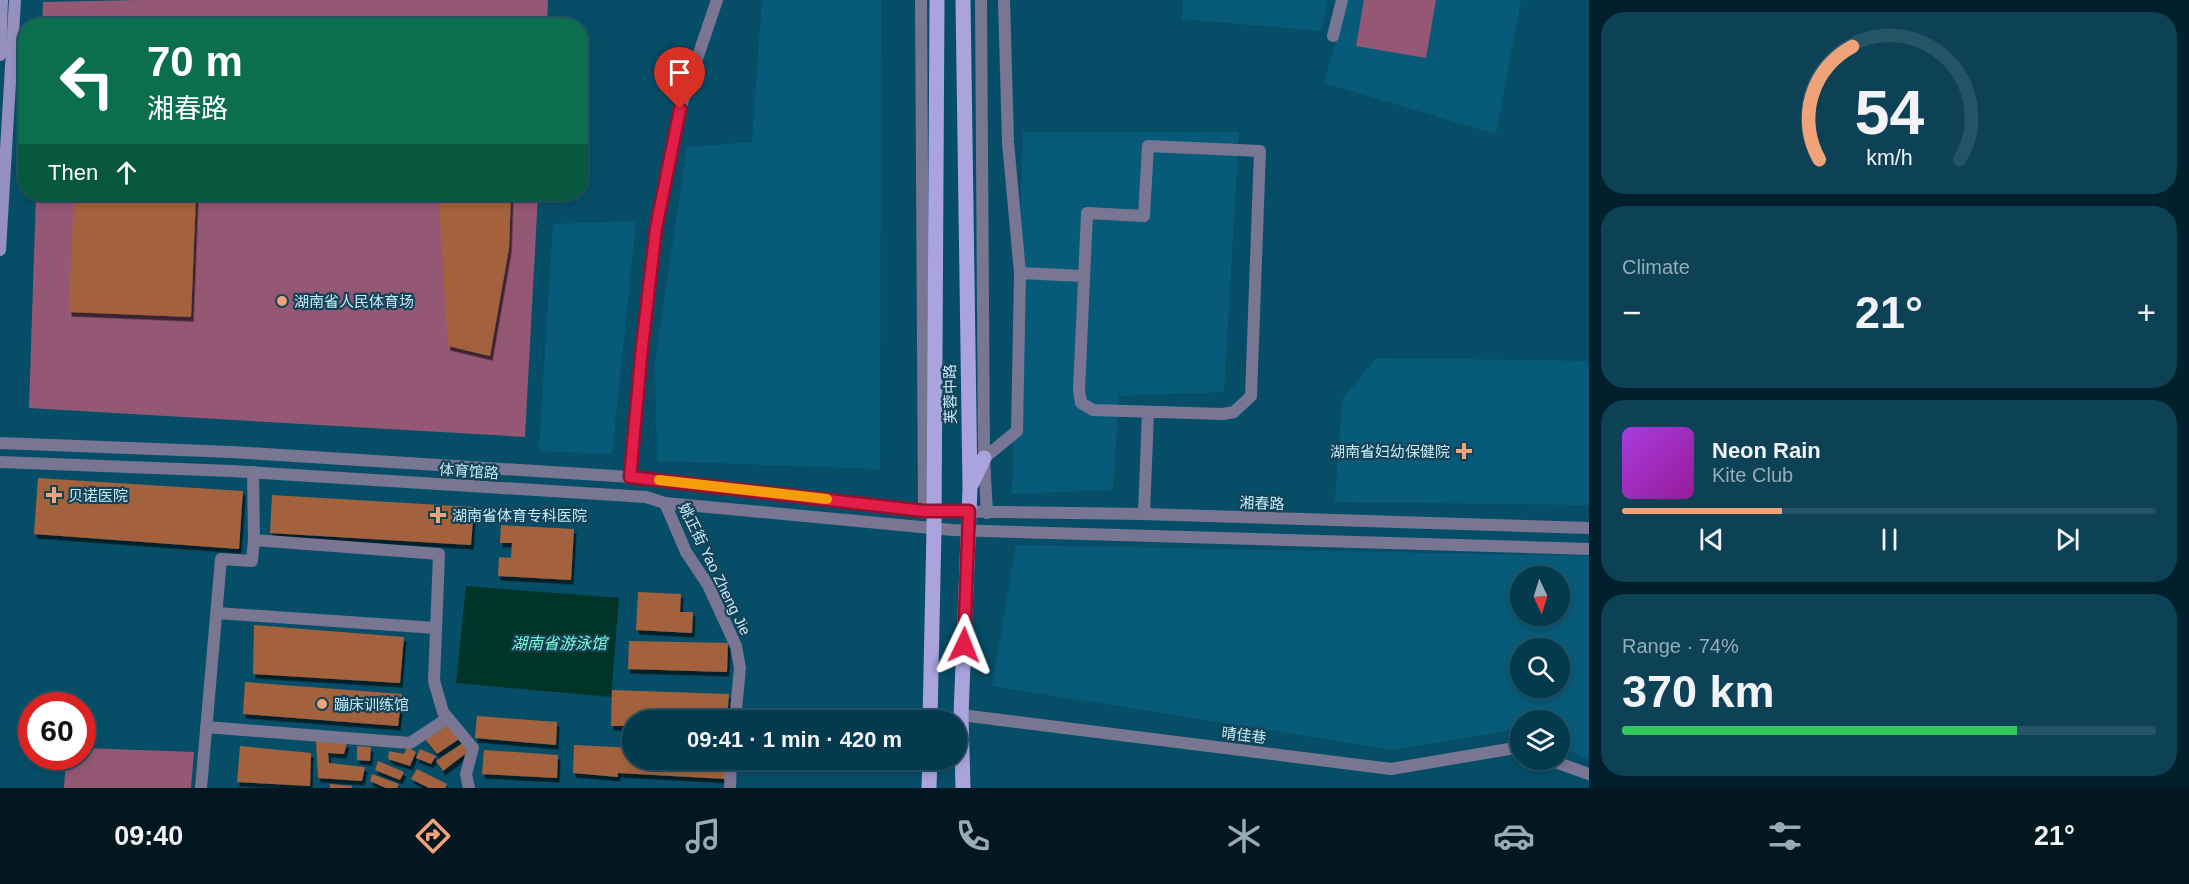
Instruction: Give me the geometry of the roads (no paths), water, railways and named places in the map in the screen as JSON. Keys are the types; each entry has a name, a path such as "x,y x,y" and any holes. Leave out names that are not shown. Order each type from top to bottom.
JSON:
{"main road":[{"path":"0,55 2,0"},
{"path":"0,250 15,0"},
{"name":"芙蓉中路","path":"930,710 934,529 929,511 937,0"},
{"name":"芙蓉中路","path":"961,710 969,529 963,0"},
{"path":"969,488 984,458"},
{"path":"929,788 930,770"},
{"name":"芙蓉中路","path":"963,770 963,788"}],"street":[{"path":"630,477 656,228 680,109 717,0"},
{"name":"芙蓉中路","path":"921,0 929,511"},
{"path":"981,0 984,458 987,513"},
{"path":"984,458 1017,431 1020,273 1008,141 1004,0"},
{"path":"1333,36 1342,0"},
{"path":"1148,146 1260,151 1251,396 1234,412 1223,414 1148,412 1093,410 1081,403 1079,390 1087,213 1144,216 1148,146"},
{"path":"1020,273 1083,276"},
{"path":"1144,514 1148,412"},
{"name":"体育馆路","path":"0,443 232,452 630,477 929,511"},
{"name":"体育馆路","path":"0,462 253,472 646,497 665,503 934,529"},
{"path":"201,788 221,559 252,561 253,472"},
{"name":"姚正街 Yao Zheng Jie","path":"665,503 686,552 708,585 736,646 740,668 736,710"},
{"name":"湘春路","path":"929,511 1144,514 1589,528"},
{"path":"934,529 1589,549"},
{"path":"254,540 439,554 434,681 443,712 473,748 466,774 469,788"},
{"path":"216,613 436,628"},
{"name":"晴佳巷","path":"967,716 1391,769 1510,749"},
{"path":"206,727 410,743 448,718"},
{"path":"1570,767 1589,774"},
{"path":"730,788 731,770"}],"water":[{"name":"湖南省游泳馆","path":"466,586 619,598 611,697 456,683"}],"place":[{"name":"湖南省人民体育场","path":"282,301"},
{"name":"湖南省妇幼保健院","path":"1464,451"},
{"name":"贝诺医院","path":"54,495"},
{"name":"湖南省体育专科医院","path":"438,515"},
{"name":"蹦床训练馆","path":"322,704"}]}
